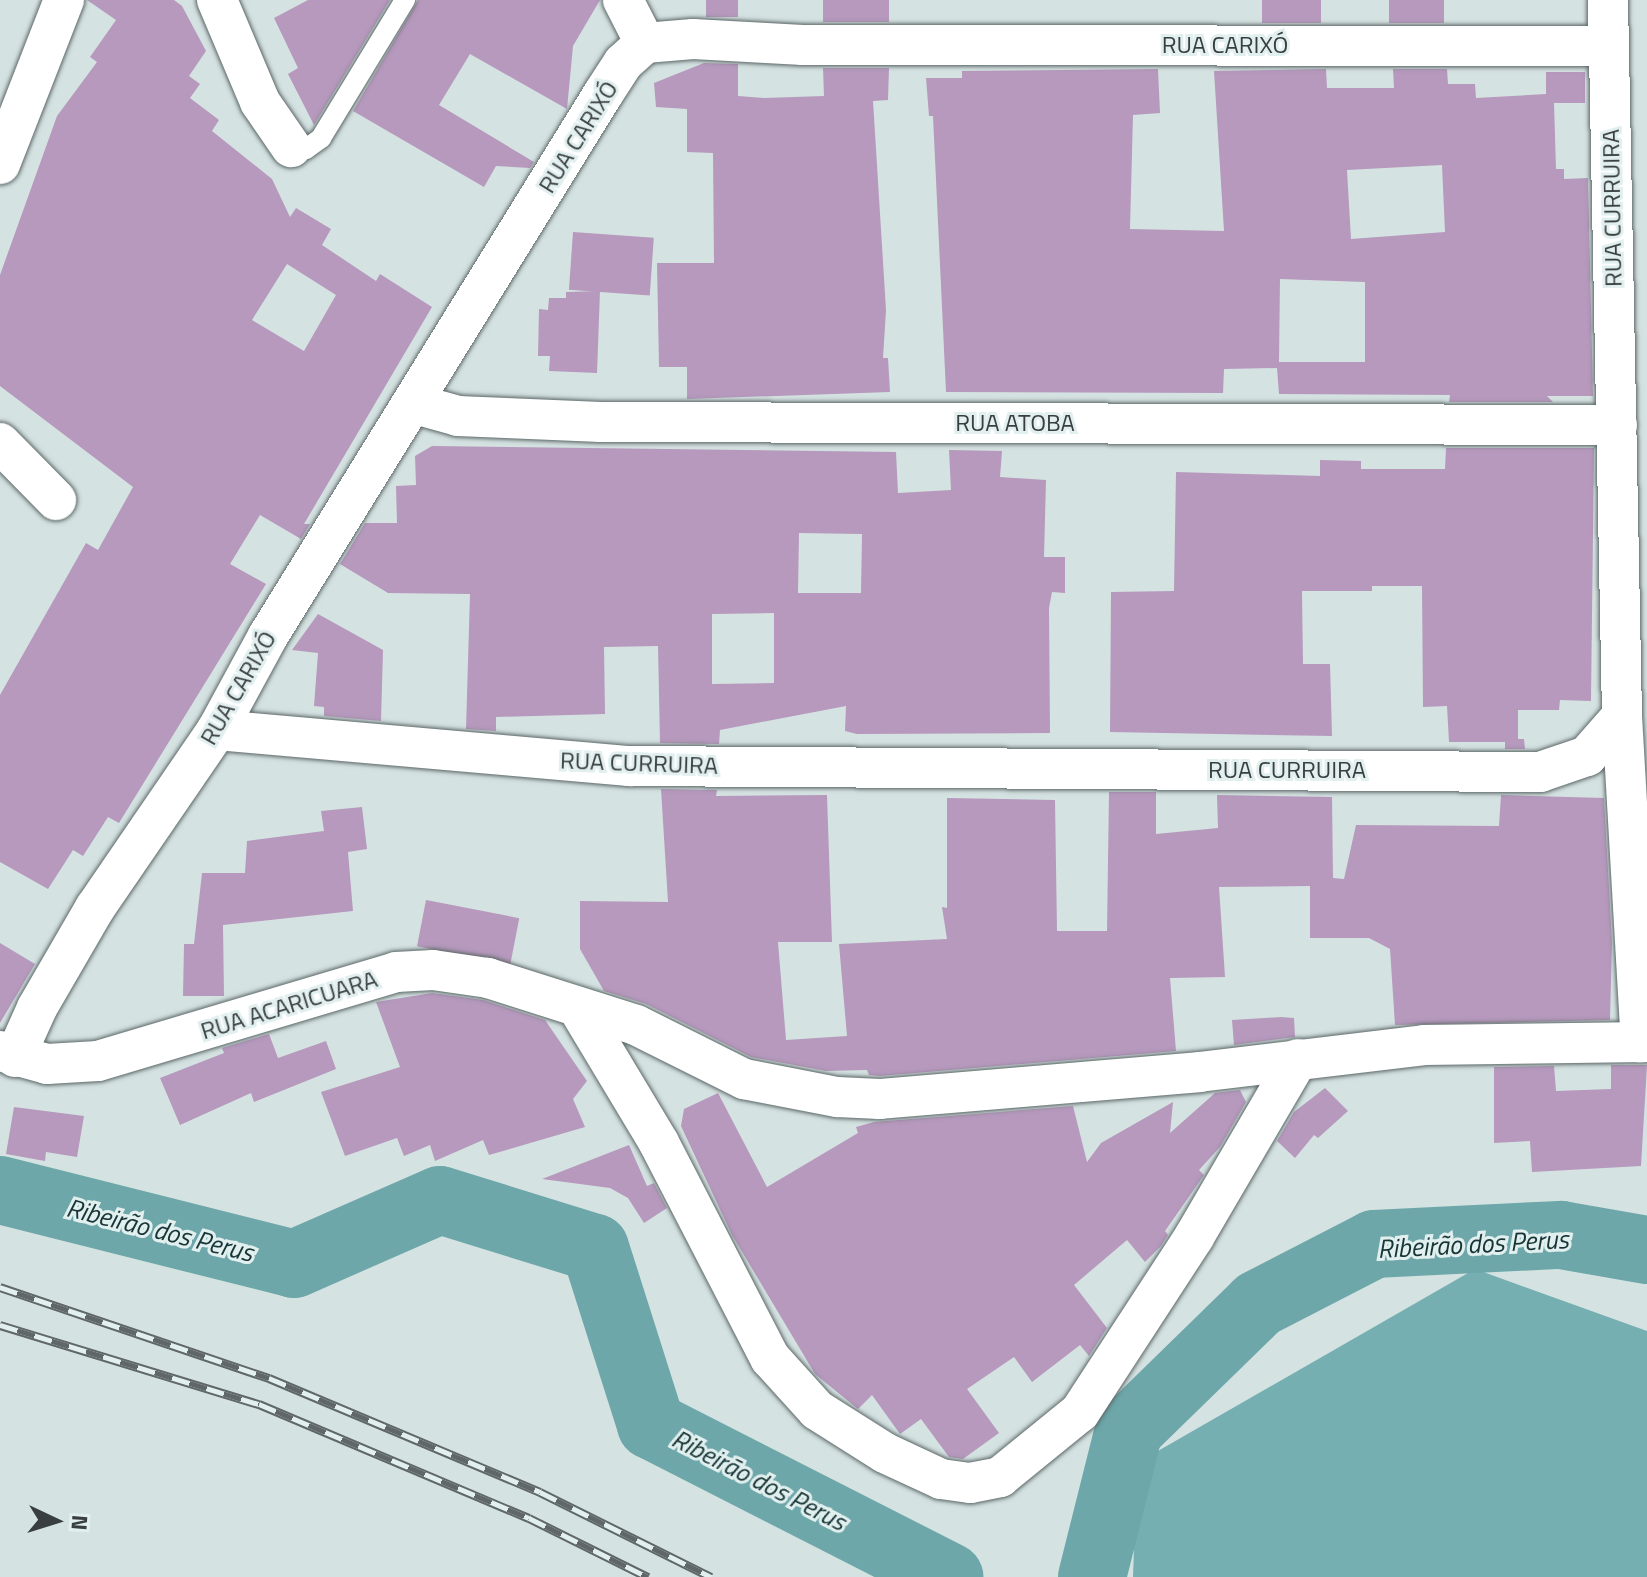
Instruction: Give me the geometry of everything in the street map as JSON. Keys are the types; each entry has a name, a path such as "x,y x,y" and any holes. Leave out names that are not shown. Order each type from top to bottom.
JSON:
{"street":[{"path":"0,164 64,0"},
{"path":"217,0 260,102 291,147"},
{"path":"623,0 645,43"},
{"name":"RUA CURRUIRA","path":"217,730 629,766 1540,772 1587,756 1622,716 1608,0"},
{"name":"RUA CARIXÓ","path":"8,1054 95,908 217,730 268,636 415,404 603,94 623,63 645,43 693,39 803,45 1608,46"},
{"name":"RUA ATOBA","path":"415,404 458,416 601,422 1617,425"},
{"path":"0,443 56,500"},
{"path":"1622,716 1644,1042"},
{"name":"RUA ACARICUARA","path":"8,1054 70,1065 98,1061 396,972 433,970 488,978 636,1025 744,1079 837,1097 880,1099 1458,1043 1644,1042"},
{"path":"578,1008 659,1143 770,1358 817,1410 885,1453 941,1479 970,1483 1000,1477 1080,1412 1194,1237 1298,1059"}],"lane":[{"path":"291,147 306,149 321,138 405,0"}],"shaded area":[{"path":"1475,1269 1647,1331 1647,1577 1133,1577 1137,1463"}],"building":[{"path":"87,0 174,0 182,6 206,51 189,76 200,84 190,98 219,120 212,131 272,179 290,217 296,208 331,229 322,245 376,281 380,274 432,307 304,524 310,524 301,539 260,515 230,564 266,584 119,823 108,817 83,856 73,850 48,889 0,862 0,695 86,543 98,550 133,487 0,386 0,275 57,116 97,62 90,57 116,20","holes":["287,264 336,295 304,351 252,320"]},
{"path":"308,0 390,0 314,125 288,74 298,68 274,18"},
{"path":"418,0 600,0 573,46 567,109 470,54 439,105 534,162 530,168 496,166 484,187 353,111"},
{"path":"706,0 738,0 738,17 706,17"},
{"path":"823,0 889,0 889,22 823,22"},
{"path":"1262,0 1321,0 1321,23 1262,23"},
{"path":"1389,0 1444,0 1444,23 1389,23"},
{"path":"704,63 738,64 738,96 764,98 824,96 823,68 889,68 888,100 873,101 886,310 883,358 888,358 890,392 687,399 687,367 659,367 657,263 714,263 713,153 687,152 687,109 656,107 654,83"},
{"path":"1158,69 1160,113 1133,115 1130,229 1224,231 1214,71 1326,69 1327,88 1394,88 1393,69 1447,69 1448,84 1475,84 1476,98 1546,94 1546,72 1585,72 1585,103 1554,103 1556,169 1564,169 1564,179 1588,178 1593,396 1547,396 1553,402 1449,402 1450,395 1279,394 1277,368 1224,369 1223,393 946,392 933,116 929,116 926,78 962,78 962,71","holes":["1442,165 1445,232 1351,239 1347,170","1280,279 1365,282 1365,362 1279,362"]},
{"path":"573,232 654,238 650,296 569,290"},
{"path":"600,291 597,373 549,371 550,356 538,356 539,309 548,310 549,298 566,298 566,292"},
{"path":"432,446 896,452 898,493 951,490 949,450 1002,451 1000,477 1046,480 1044,557 1065,557 1065,593 1052,592 1049,608 1050,733 857,734 845,731 846,706 720,730 719,744 660,743 658,646 604,647 605,714 496,717 496,731 466,729 470,594 388,593 340,564 365,523 397,523 396,486 416,485 415,456","holes":["799,533 862,534 861,593 798,593","774,613 774,683 712,684 712,614"]},
{"path":"1446,448 1594,448 1591,701 1560,700 1559,710 1518,710 1518,739 1524,739 1525,749 1505,749 1505,742 1449,742 1447,706 1423,707 1422,586 1372,586 1372,591 1302,591 1303,664 1330,664 1332,736 1110,732 1111,592 1174,591 1176,472 1320,476 1320,460 1361,461 1361,469 1445,469"},
{"path":"318,614 383,650 381,721 324,716 324,707 314,706 318,653 292,650"},
{"path":"661,789 717,790 716,796 827,795 832,942 778,942 786,1040 847,1036 839,944 947,939 942,907 947,908 947,798 1055,800 1057,931 1107,931 1109,792 1156,792 1156,834 1218,828 1217,795 1332,797 1333,878 1344,879 1356,825 1499,826 1501,795 1604,798 1612,943 1610,1020 1395,1025 1390,949 1369,938 1310,938 1310,886 1219,887 1225,977 1170,978 1176,1051 880,1076 869,1075 867,1070 826,1071 751,1057 646,1004 604,991 580,949 580,901 668,902"},
{"path":"362,807 367,849 348,852 353,911 223,925 224,996 183,996 184,944 194,944 202,873 245,873 247,841 324,831 321,811"},
{"path":"426,900 519,918 510,964 417,946"},
{"path":"0,943 35,964 0,1023"},
{"path":"432,993 483,1000 545,1020 587,1081 573,1099 585,1127 489,1155 483,1140 435,1161 430,1145 404,1156 397,1138 345,1156 321,1092 400,1067 376,1002"},
{"path":"1294,1018 1295,1037 1234,1045 1232,1020"},
{"path":"269,1034 278,1058 326,1041 336,1069 254,1102 251,1093 180,1125 160,1078 224,1053 222,1048"},
{"path":"1611,1065 1647,1065 1641,1166 1532,1172 1530,1141 1494,1143 1494,1067 1554,1066 1556,1091 1611,1089"},
{"path":"1325,1088 1348,1111 1318,1138 1314,1135 1295,1158 1277,1141 1294,1112"},
{"path":"1240,1090 1246,1102 1220,1147 1199,1170 1204,1175 1165,1231 1168,1235 1161,1246 1145,1262 1127,1240 1074,1285 1107,1328 1089,1356 1080,1345 1032,1382 1014,1357 967,1389 999,1433 963,1459 949,1457 921,1419 900,1434 872,1395 858,1409 815,1374 732,1235 681,1126 684,1109 718,1093 767,1187 858,1133 856,1127 874,1122 1073,1106 1087,1162 1101,1143 1173,1102 1170,1133 1215,1093"},
{"path":"14,1107 84,1116 77,1157 46,1152 45,1161 6,1154"},
{"path":"629,1145 647,1186 654,1183 667,1208 644,1223 628,1198 610,1188 542,1179"}],"waterway":[{"name":"Ribeirão dos Perus","path":"0,1190 294,1264 440,1200 595,1248 651,1425 949,1577"},
{"name":"Ribeirão dos Perus","path":"1092,1577 1129,1430 1258,1304 1374,1244 1561,1235 1647,1250"}],"railway":[{"path":"0,1287 269,1378 540,1492 711,1577"},
{"path":"0,1325 259,1404 529,1518 648,1577"}]}
